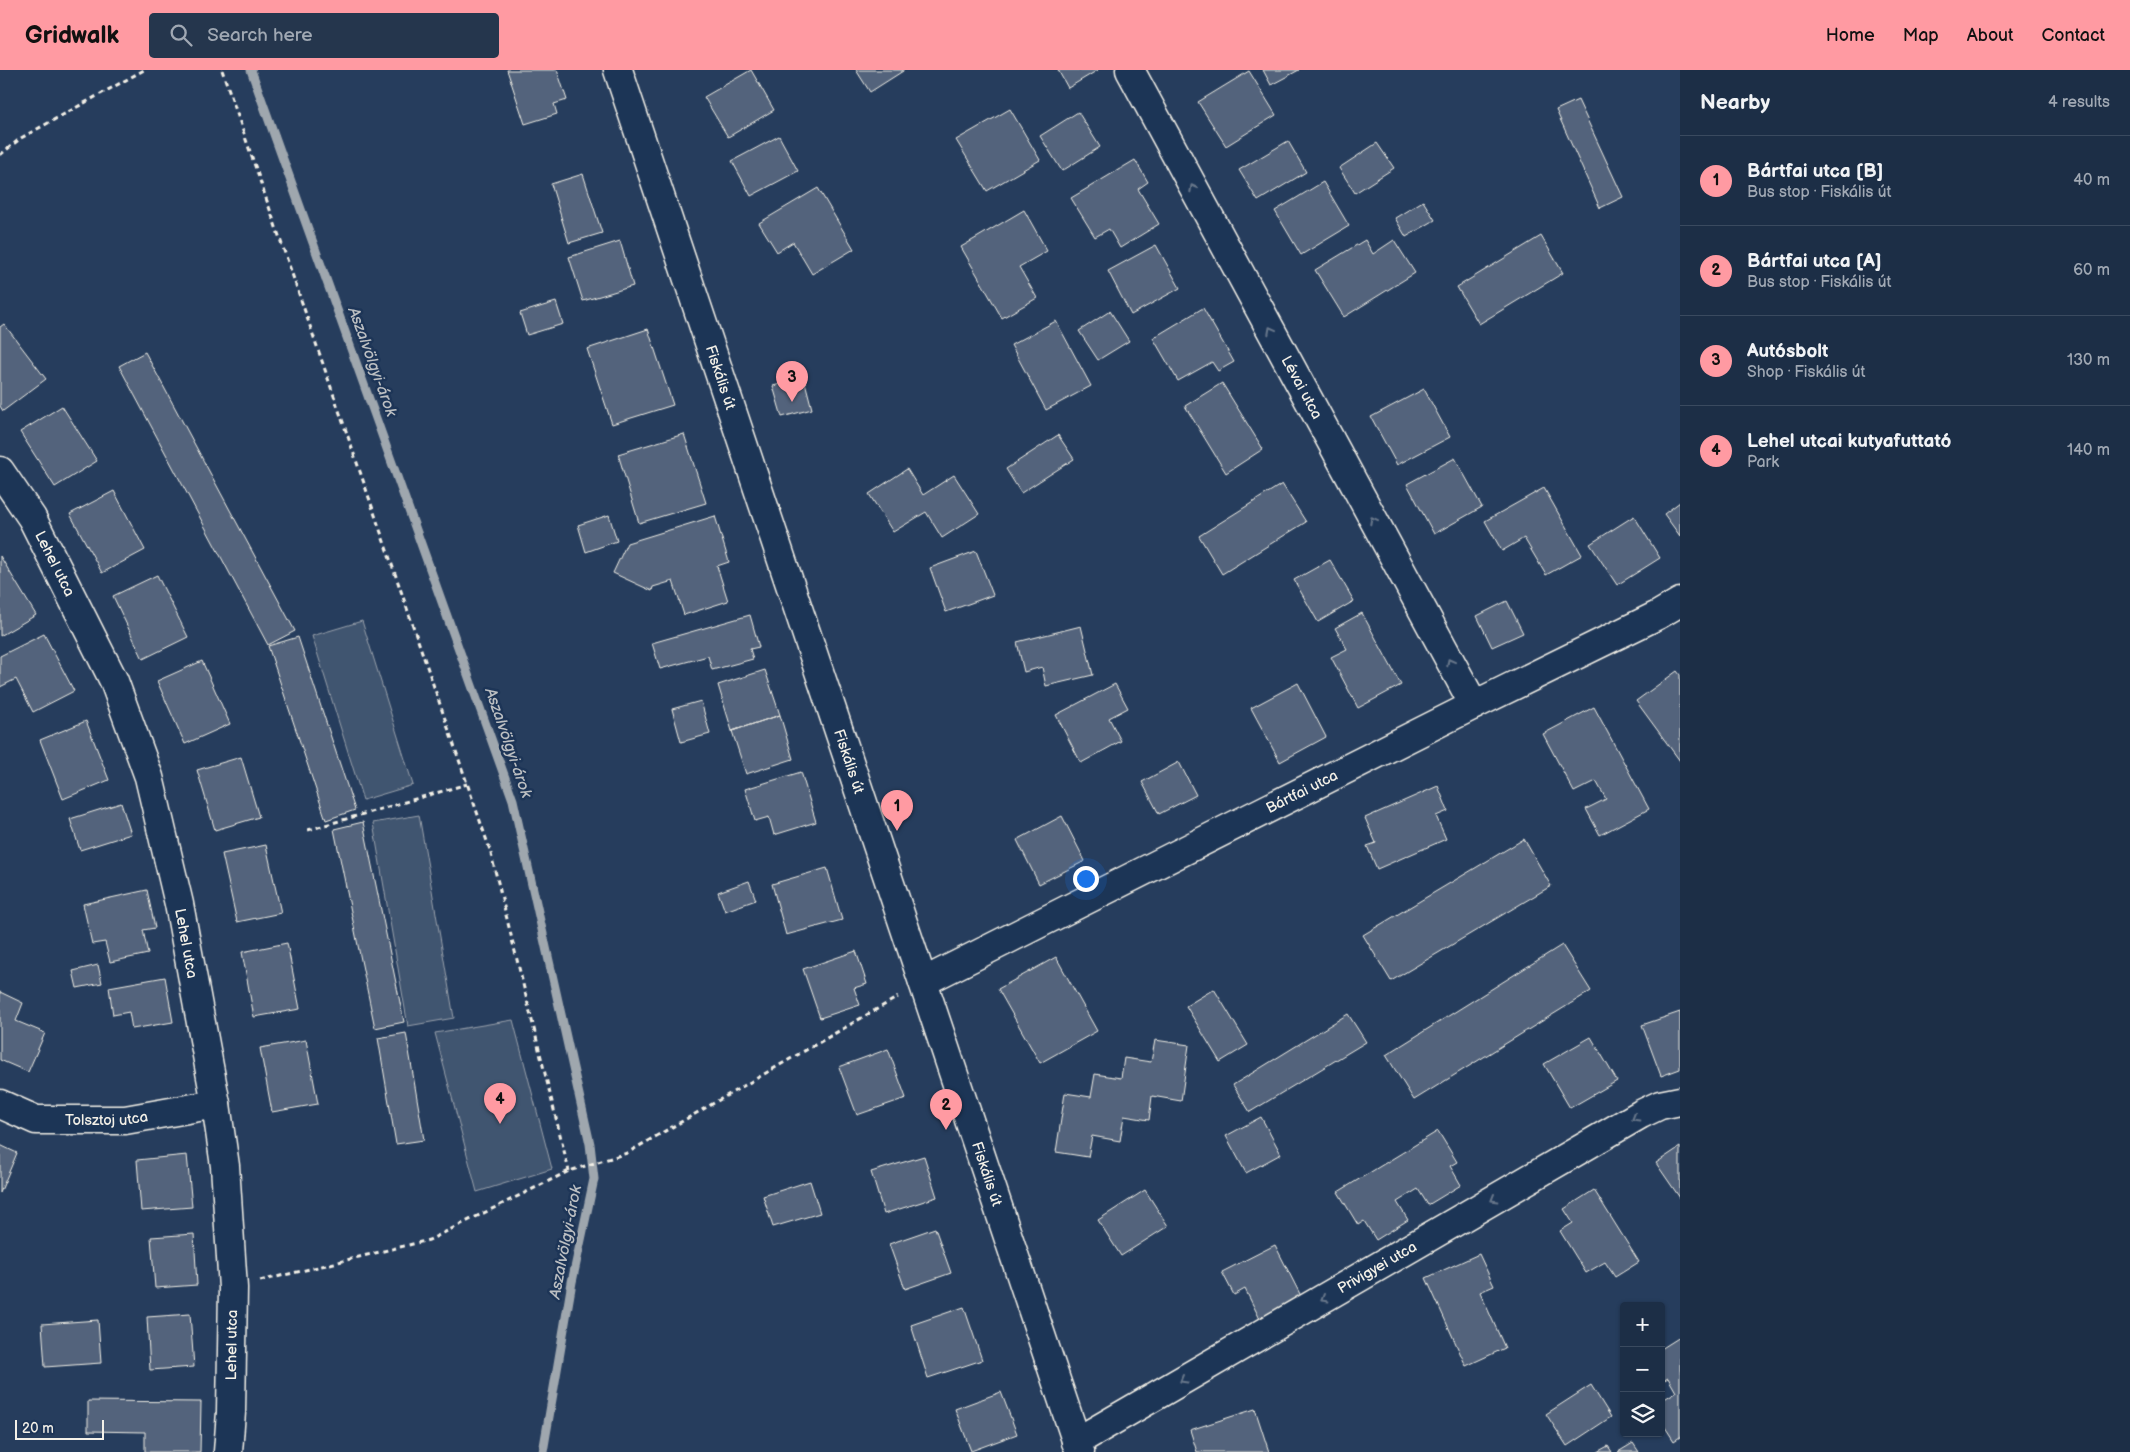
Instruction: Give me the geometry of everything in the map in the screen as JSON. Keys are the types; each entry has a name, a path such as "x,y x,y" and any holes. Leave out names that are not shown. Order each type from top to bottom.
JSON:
{"street":[{"name":"Fiskális út","path":"618,70 1078,1447"},
{"name":"Lévai utca","path":"1130,70 1474,705"},
{"name":"Lehel utca","path":"0,472 32,518 114,680 149,777 179,904 216,1104 225,1166 233,1288 231,1412 228,1452"},
{"name":"Bártfai utca","path":"923,982 1474,705 1658,615 1680,602"},
{"name":"Privigyei utca","path":"1078,1447 1641,1114 1660,1105 1680,1100"},
{"name":"Tolsztoj utca","path":"0,1104 36,1120 125,1120 216,1104"}],"path":[{"path":"0,155 21,138 144,70"},
{"path":"222,70 490,850 569,1171"},
{"path":"308,830 467,784"},
{"path":"233,1288 429,1240 569,1171 627,1153 923,982"}],"shaded area":[{"path":"362,621 413,785 363,800 312,636"},
{"path":"419,815 454,1018 408,1026 373,823"},
{"path":"513,1020 552,1169 477,1192 435,1033"}],"building":[{"path":"507,70 557,70 567,100 554,104 557,114 525,124"},
{"path":"751,70 774,110 728,137 704,97"},
{"path":"856,70 903,70 903,71 870,92"},
{"path":"1058,70 1098,70 1068,88"},
{"path":"1263,70 1299,70 1271,85"},
{"path":"1249,71 1276,115 1226,146 1198,102"},
{"path":"1578,100 1623,197 1600,208 1556,110"},
{"path":"1010,109 1040,160 987,191 956,140"},
{"path":"1078,112 1100,147 1062,171 1040,136"},
{"path":"779,136 798,171 751,196 732,161"},
{"path":"1288,141 1306,172 1258,201 1239,170"},
{"path":"1377,143 1394,168 1355,193 1339,168"},
{"path":"1135,160 1148,182 1138,189 1159,224 1120,248 1109,229 1095,237 1071,198"},
{"path":"583,174 602,233 569,243 551,184"},
{"path":"1323,182 1349,226 1301,255 1275,211"},
{"path":"818,188 854,249 812,274 793,242 777,252 759,223"},
{"path":"1423,201 1435,220 1406,237 1395,218"},
{"path":"1024,210 1047,251 1019,267 1037,298 1002,318 961,247"},
{"path":"1541,236 1563,273 1479,324 1457,287"},
{"path":"1365,240 1373,254 1394,240 1415,273 1344,317 1315,270"},
{"path":"620,241 633,286 583,301 569,257"},
{"path":"1156,245 1180,288 1131,315 1108,271"},
{"path":"556,302 563,324 527,335 520,313"},
{"path":"1203,308 1234,362 1218,371 1212,362 1178,381 1153,338"},
{"path":"1110,311 1129,341 1098,360 1079,331"},
{"path":"1056,321 1091,386 1046,410 1011,345"},
{"path":"4,324 46,379 3,411 0,406 0,327"},
{"path":"648,329 673,405 612,424 587,349"},
{"path":"145,352 295,631 268,645 119,366"},
{"path":"804,378 812,409 782,417 773,386"},
{"path":"1222,383 1263,449 1226,473 1185,406"},
{"path":"1424,389 1450,437 1397,465 1371,417"},
{"path":"62,406 97,461 55,487 20,432"},
{"path":"684,434 706,503 639,523 618,454"},
{"path":"1058,435 1074,459 1021,493 1006,469"},
{"path":"1455,458 1482,507 1434,534 1407,484"},
{"path":"907,469 923,495 954,475 979,514 942,538 926,512 893,532 869,494"},
{"path":"1282,484 1306,522 1222,574 1199,536"},
{"path":"1544,488 1582,555 1546,575 1524,538 1502,551 1485,521"},
{"path":"114,491 145,550 102,573 70,514"},
{"path":"1680,502 1680,536 1664,514"},
{"path":"609,515 617,541 586,552 578,525"},
{"path":"715,516 729,562 717,566 728,601 684,615 673,581 653,587 652,591 613,573 627,543"},
{"path":"1634,516 1660,558 1617,585 1590,544"},
{"path":"976,551 993,595 946,612 930,568"},
{"path":"0,556 36,615 0,636"},
{"path":"1330,560 1354,601 1318,622 1294,580"},
{"path":"157,575 188,637 143,659 113,596"},
{"path":"1507,601 1523,633 1492,647 1477,616"},
{"path":"1362,613 1401,685 1358,708 1331,657 1347,649 1335,628"},
{"path":"750,615 759,647 750,649 753,659 712,670 708,656 660,669 652,643"},
{"path":"1081,626 1093,675 1046,686 1042,667 1024,672 1017,642"},
{"path":"44,634 74,691 33,712 16,679 0,687 0,656"},
{"path":"298,637 355,810 326,820 268,646"},
{"path":"202,661 230,724 185,744 157,681"},
{"path":"765,670 780,715 732,731 718,685"},
{"path":"1677,671 1680,675 1680,761 1636,701"},
{"path":"1298,683 1326,737 1280,762 1251,708"},
{"path":"1115,684 1128,708 1109,718 1121,741 1081,763 1056,715"},
{"path":"701,701 710,734 681,742 672,709"},
{"path":"1594,707 1649,809 1600,835 1586,809 1606,799 1596,781 1574,792 1543,734"},
{"path":"780,715 793,759 746,774 732,731"},
{"path":"86,721 109,780 63,799 40,740"},
{"path":"241,757 259,817 215,830 197,770"},
{"path":"1179,762 1196,795 1159,814 1142,782"},
{"path":"801,772 816,822 774,835 769,817 755,821 745,789"},
{"path":"1438,786 1448,811 1436,816 1446,839 1377,869 1367,846 1376,843 1365,818"},
{"path":"121,803 131,834 80,850 70,819"},
{"path":"1062,816 1085,861 1039,884 1017,840"},
{"path":"363,822 404,1022 375,1028 334,829"},
{"path":"1524,839 1551,886 1391,981 1363,935"},
{"path":"266,845 281,913 237,922 222,854"},
{"path":"827,868 842,920 786,935 772,884"},
{"path":"749,881 756,900 725,911 718,892"},
{"path":"147,890 155,928 143,930 148,954 110,962 105,942 92,944 83,904"},
{"path":"287,943 300,1009 254,1017 242,952"},
{"path":"1562,945 1591,991 1414,1100 1386,1055"},
{"path":"856,951 867,984 854,988 860,1005 820,1018 803,969"},
{"path":"1056,957 1097,1031 1040,1063 998,989"},
{"path":"98,965 102,983 77,988 73,971"},
{"path":"165,977 173,1022 132,1029 129,1012 113,1015 109,987"},
{"path":"1214,989 1248,1045 1220,1062 1186,1006"},
{"path":"0,992 23,1003 16,1021 45,1033 28,1072 0,1060"},
{"path":"1680,1012 1680,1069 1661,1076 1642,1025"},
{"path":"1348,1014 1366,1042 1250,1112 1233,1085"},
{"path":"406,1033 424,1140 396,1144 378,1038"},
{"path":"1591,1037 1617,1081 1570,1108 1544,1064"},
{"path":"306,1040 318,1104 272,1112 260,1048"},
{"path":"1155,1040 1189,1045 1181,1101 1152,1096 1149,1120 1124,1116 1120,1141 1092,1136 1088,1157 1056,1152 1065,1093 1091,1097 1095,1074 1121,1078 1124,1058 1151,1062"},
{"path":"888,1049 906,1098 857,1115 839,1067"},
{"path":"1261,1117 1281,1154 1246,1173 1226,1136"},
{"path":"1438,1131 1457,1162 1450,1166 1461,1185 1428,1205 1418,1189 1397,1202 1408,1220 1376,1240 1364,1221 1358,1225 1338,1192"},
{"path":"0,1145 17,1153 0,1193"},
{"path":"1680,1147 1680,1198 1656,1163"},
{"path":"187,1155 192,1207 141,1211 137,1160"},
{"path":"924,1156 937,1197 884,1214 871,1172"},
{"path":"810,1181 820,1213 773,1227 763,1196"},
{"path":"1145,1190 1168,1226 1121,1256 1098,1220"},
{"path":"1594,1190 1639,1262 1615,1277 1605,1262 1586,1273 1560,1231 1573,1223 1564,1209"},
{"path":"935,1228 951,1273 905,1289 889,1244"},
{"path":"194,1234 197,1285 155,1288 151,1237"},
{"path":"1275,1245 1302,1298 1260,1319 1245,1289 1234,1295 1222,1272"},
{"path":"1479,1254 1494,1286 1480,1292 1505,1348 1466,1366 1426,1278"},
{"path":"964,1307 982,1360 928,1378 911,1325"},
{"path":"190,1314 194,1367 150,1370 147,1317"},
{"path":"98,1320 101,1363 45,1367 42,1324"},
{"path":"1680,1337 1680,1437 1674,1441 1665,1427 1665,1399 1676,1392 1668,1378 1665,1380 1665,1346"},
{"path":"1591,1385 1611,1417 1567,1446 1546,1414"},
{"path":"1001,1392 1017,1434 971,1451 955,1409"},
{"path":"88,1401 201,1402 200,1452 145,1452 145,1432 88,1431"},
{"path":"1255,1409 1269,1452 1197,1452 1190,1430"},
{"path":"1633,1443 1639,1452 1618,1452"},
{"path":"1608,1446 1612,1452 1597,1452"}],"waterway":[{"name":"Aszalvölgyi-árok","path":"251,70 513,800 590,1144 594,1179 572,1282 543,1452"}],"place":[{"name":"Autósbolt","path":"792,402"},
{"name":"Bártfai utca [B]","path":"897,831"},
{"name":"Lehel utcai kutyafuttató","path":"500,1124"},
{"name":"Bártfai utca [A]","path":"946,1130"}]}
